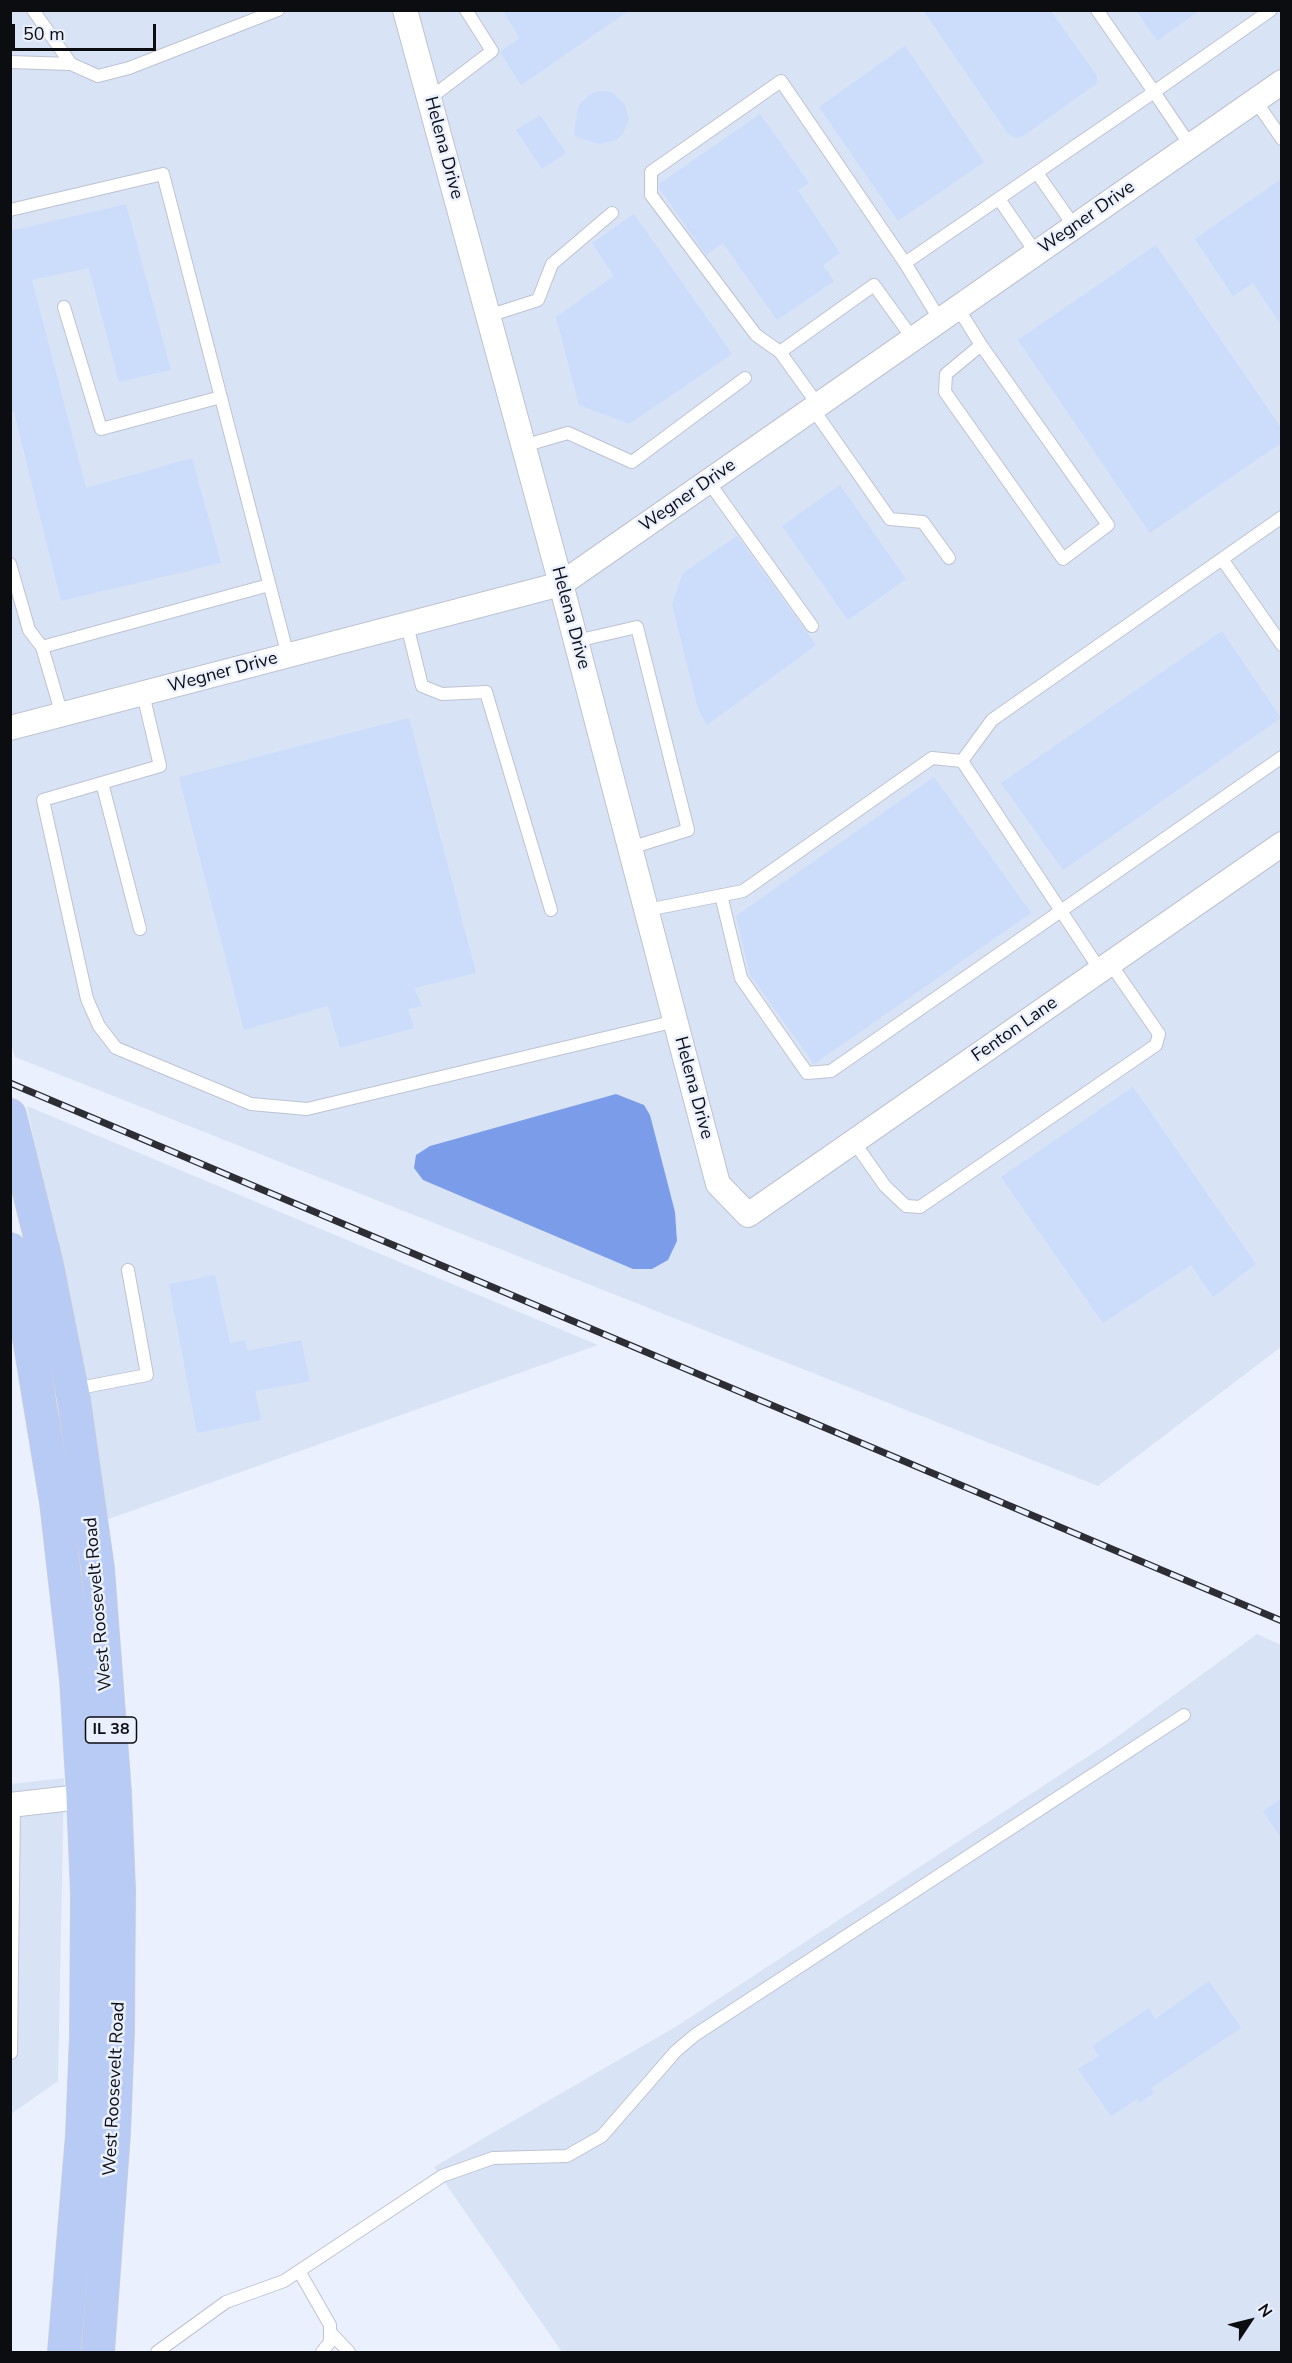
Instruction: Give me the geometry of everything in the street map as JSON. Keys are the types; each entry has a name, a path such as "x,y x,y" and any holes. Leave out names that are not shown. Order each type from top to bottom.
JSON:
{"main road":[{"name":"West Roosevelt Road","path":"10,1115 49,1276 72,1390 98,1569 115,1793 119,1890 118,2031 112,2166 98,2352"},
{"name":"West Roosevelt Road","path":"10,1249 34,1365 56,1502 76,1679 83,1797 87,1894 86,2036 81,2146 64,2352"}],"street":[{"name":"Helena Drive","path":"405,10 561,584 718,1184 748,1215"},
{"name":"Wegner Drive","path":"10,728 561,584 1281,82"},
{"name":"Fenton Lane","path":"748,1215 1281,844"},
{"path":"12,1805 115,1793"}],"lane":[{"path":"33,10 71,64"},
{"path":"10,62 71,64 98,75 129,68 278,10"},
{"path":"429,99 492,51 466,10"},
{"path":"1097,10 1190,146"},
{"path":"905,263 1271,10"},
{"path":"948,558 923,522 890,519 780,352 756,335 651,195 651,172 780,81 905,263 949,314 981,345 1108,525 1063,559 945,392 946,374 981,345"},
{"path":"1255,100 1281,139"},
{"path":"1037,173 1074,226"},
{"path":"10,210 163,174 288,656"},
{"path":"999,198 1036,253"},
{"path":"488,316 538,300 552,264 612,213"},
{"path":"780,352 874,285 913,339"},
{"path":"64,308 101,429 221,397"},
{"path":"523,446 568,433 632,462 745,378"},
{"path":"708,482 812,626"},
{"path":"962,761 992,720 1281,518"},
{"path":"1222,559 1281,645"},
{"path":"10,564 29,630 42,647 62,715"},
{"path":"42,647 269,585"},
{"path":"407,624 422,686 442,694 486,692 551,910"},
{"path":"576,641 637,627 688,830 630,848"},
{"path":"143,694 160,766 43,800 87,999 99,1026 116,1048 251,1104 307,1109 676,1021"},
{"path":"721,896 741,978 807,1073 831,1071 1281,757"},
{"path":"646,910 743,891 932,758 962,761"},
{"path":"854,1142 885,1186 906,1206 920,1207 1156,1045 1159,1034 1062,911 962,761"},
{"path":"102,783 140,929"},
{"path":"72,1390 147,1375 128,1270"},
{"path":"157,2352 226,2302 284,2282 442,2176 493,2158 567,2156 602,2136 676,2051 695,2035 1184,1715"},
{"path":"11,2053 12,1805"},
{"path":"299,2271 330,2325 330,2342 322,2352"},
{"path":"330,2332 349,2352"}],"shaded area":[{"path":"10,11 1281,11 1281,1347 1098,1486 15,1057 10,1041"},
{"path":"27,1106 598,1345 103,1521 64,1293"},
{"path":"1257,1634 1281,1645 1281,2352 562,2352 434,2167 677,2026 1110,1742"},
{"path":"64,1778 58,2081 11,2114 11,1784"}],"water":[{"path":"616,1094 644,1105 650,1115 675,1212 677,1241 668,1260 652,1269 633,1269 423,1180 414,1168 416,1155 430,1146"}],"building":[{"path":"502,10 630,10 521,85 500,52 520,38"},
{"path":"923,10 1050,10 1097,76 1097,83 1022,137 1015,138 1008,134"},
{"path":"1136,10 1200,10 1157,41"},
{"path":"905,46 984,162 898,221 819,107"},
{"path":"594,92 611,92 624,103 629,119 623,134 616,140 599,144 574,136 580,103"},
{"path":"760,114 809,183 798,190 840,253 823,265 834,281 777,320 723,243 706,255 659,188 659,184"},
{"path":"540,115 566,153 542,169 516,130"},
{"path":"1281,179 1281,325 1253,283 1233,296 1195,239"},
{"path":"126,204 171,370 119,382 89,268 32,280 86,488 192,458 221,563 61,601 14,412 10,413 10,231"},
{"path":"634,214 732,354 629,424 579,405 556,317 614,276 592,243"},
{"path":"1156,245 1281,428 1281,443 1150,533 1018,340"},
{"path":"840,485 906,579 848,620 782,526"},
{"path":"737,536 816,645 707,725 698,709 672,604 683,573"},
{"path":"1222,631 1281,718 1063,870 1001,783"},
{"path":"409,718 476,973 414,988 422,1006 408,1009 414,1028 340,1048 328,1006 244,1030 179,777"},
{"path":"934,777 1031,913 814,1064 750,975 736,916"},
{"path":"1133,1087 1256,1264 1213,1297 1191,1265 1103,1323 1001,1177"},
{"path":"215,1275 230,1343 245,1340 247,1351 301,1340 310,1381 255,1391 261,1420 197,1433 169,1284"},
{"path":"1281,1799 1281,1838 1263,1811"},
{"path":"1209,1981 1241,2028 1151,2088 1154,2093 1139,2103 1137,2099 1111,2116 1078,2069 1099,2056 1092,2046 1149,2008 1155,2019"}],"railway":[{"path":"10,1083 1282,1621"}]}
